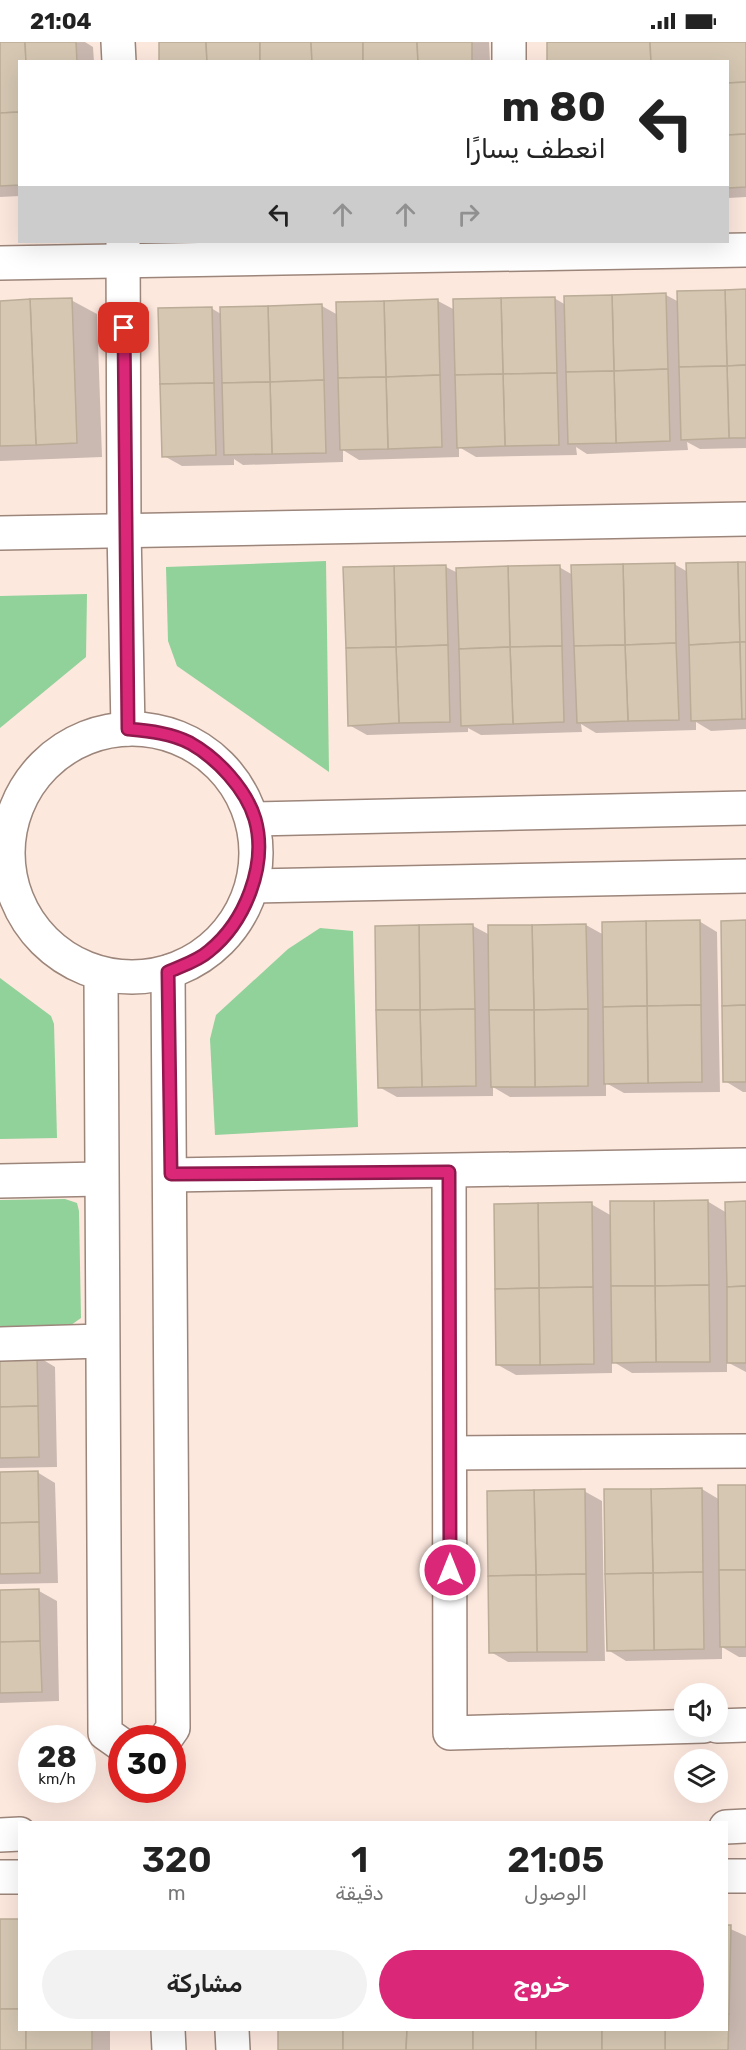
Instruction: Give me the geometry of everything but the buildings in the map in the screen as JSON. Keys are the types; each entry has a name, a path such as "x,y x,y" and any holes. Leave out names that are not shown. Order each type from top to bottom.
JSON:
{"street":[{"path":"118,42 119,60"},
{"path":"509,42 509,60"},
{"path":"0,263 123,251 513,247 746,250"},
{"path":"123,251 124,529 128,729"},
{"path":"0,532 746,519"},
{"path":"128,729 160,732 190,743 208,755 241,791 255,819 257,847 254,885 231,929 208,953 168,972 101,978 59,955 35,934 5,886 5,823 22,793 41,767 67,747 96,734 128,729"},
{"path":"255,819 746,808"},
{"path":"254,885 746,876"},
{"path":"168,972 173,1725"},
{"path":"101,978 105,1733 108,1735"},
{"path":"171,1174 449,1172 746,1165"},
{"path":"449,1172 450,1733 674,1727"},
{"path":"0,1181 101,1179"},
{"path":"0,1344 102,1341"},
{"path":"450,1453 746,1451"},
{"path":"728,1726 746,1725"},
{"path":"728,1827 746,1826"},
{"path":"0,1834 18,1834"},
{"path":"728,1876 746,1876"},
{"path":"0,1877 18,1877"},
{"path":"168,2031 168,2050"},
{"path":"232,2031 233,2050"}],"green space":[{"path":"326,561 329,772 177,666 168,641 166,567"},
{"path":"87,594 86,657 0,728 0,596"},
{"path":"320,928 353,931 358,1127 215,1135 210,1039 216,1015 288,949"},
{"path":"0,978 51,1016 54,1024 57,1138 0,1139"},
{"path":"65,1199 77,1203 79,1211 81,1318 71,1325 0,1327 0,1200"}],"route":[{"path":"124,328 124,529 128,729 160,732 190,743 216,762 241,791 255,819 257,847 254,885 231,929 208,953 168,972 171,1174 449,1172 450,1570"}]}
